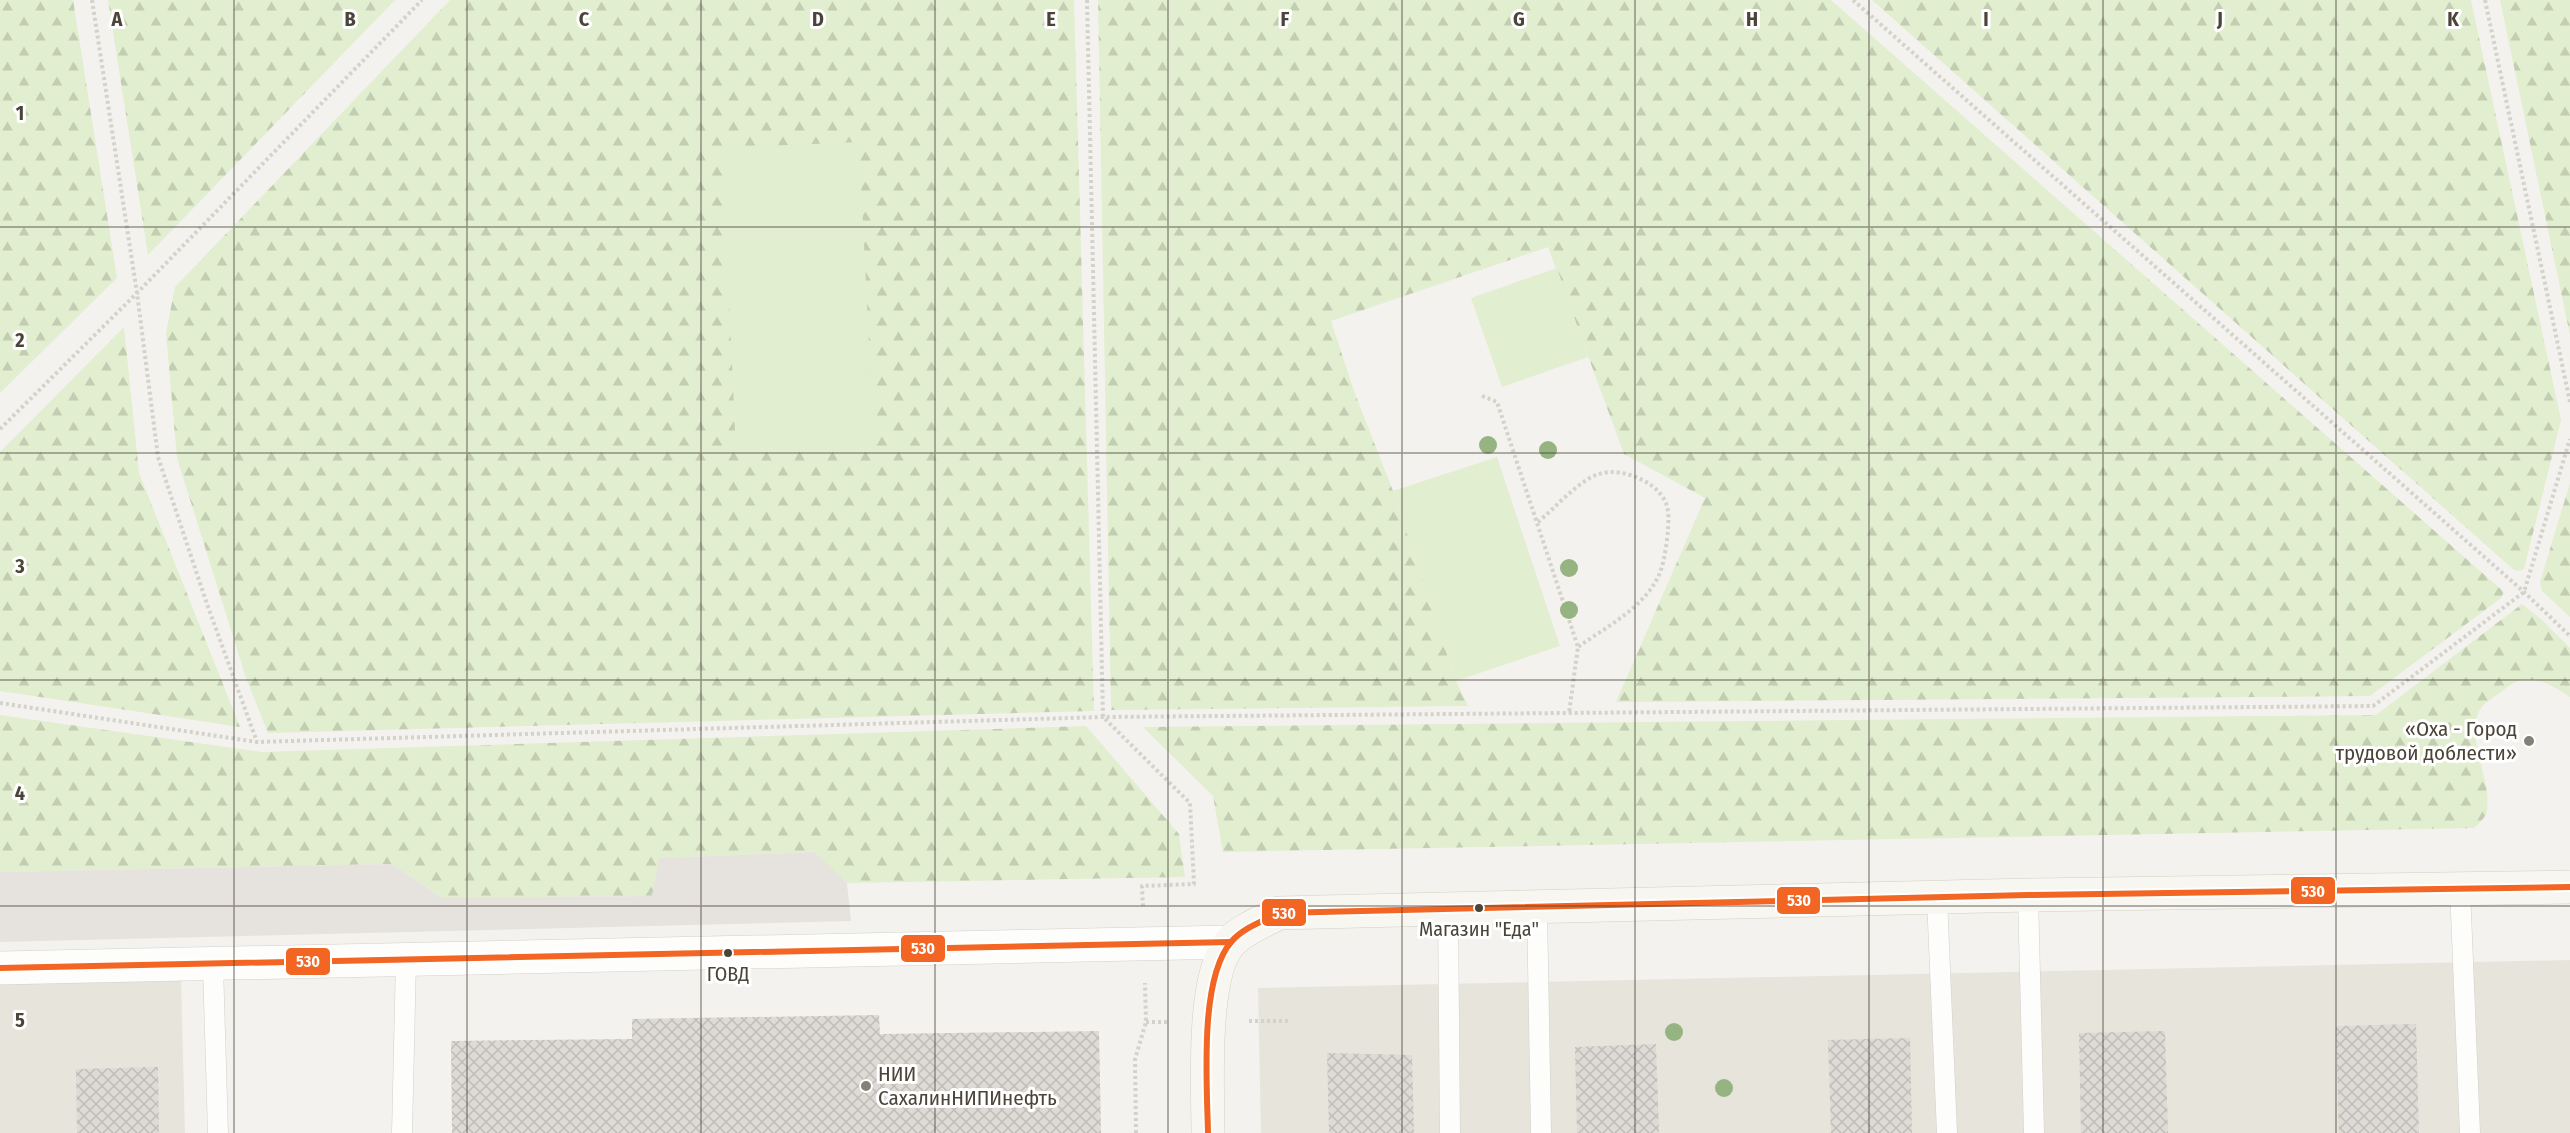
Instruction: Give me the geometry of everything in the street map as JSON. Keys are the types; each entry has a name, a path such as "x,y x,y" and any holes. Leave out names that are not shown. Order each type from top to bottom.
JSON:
{"street":[{"path":"0,968 1231,942 1279,913 2028,895 2570,887"},
{"path":"1208,1133 1211,997 1217,970 1231,942"}],"lane":[{"path":"2460,888 2470,1133"},
{"path":"2028,895 2034,1133"},
{"path":"1937,898 1947,1133"},
{"path":"1538,907 1541,1133"},
{"path":"1448,909 1450,1133"},
{"path":"402,1133 406,960"},
{"path":"213,965 218,1133"}],"path":[{"path":"92,0 137,293 158,457 207,604 257,742"},
{"path":"0,429 137,293 422,0"},
{"path":"1087,0 1103,717 1190,803 1194,884 1142,886 1146,1023 1136,1059 1136,1133"},
{"path":"1853,0 2524,592 2570,636"},
{"path":"2485,0 2570,402"},
{"path":"1482,396 1497,402 1578,647 1569,713"},
{"path":"0,703 257,742 1103,717 2373,706 2524,592 2570,439"},
{"path":"1538,522 1575,490 1598,474 1618,472 1632,476 1656,489 1669,510 1667,536 1659,574 1636,606 1578,647"}],"shaded area":[{"path":"815,852 847,883 851,921 0,942 0,872 392,864 442,898 652,896 659,858"},
{"path":"2570,960 2570,1133 1261,1133 1258,988"},
{"path":"181,979 185,1133 0,1133 0,982"}],"green space":[{"path":"0,0 73,0 117,278 0,393"},
{"path":"108,0 395,0 148,255"},
{"path":"450,0 1074,0 1094,711 268,733 246,678 177,458 166,333 175,287"},
{"path":"1098,0 1831,0 2504,592 2501,598 2370,696 1616,702 1705,498 1624,454 1548,247 1331,321 1354,391 1393,491 1456,681 1468,706 1111,710"},
{"path":"1872,0 2471,0 2561,420 2524,569 2514,570"},
{"path":"2500,0 2570,0 2570,335"},
{"path":"859,142 874,446 736,452 722,148"},
{"path":"1557,268 1588,357 1502,387 1471,298"},
{"path":"124,327 139,473 240,727 0,691 0,452"},
{"path":"1497,457 1560,646 1456,681 1393,491"},
{"path":"2570,483 2570,617 2542,591 2540,582"},
{"path":"2522,604 2570,648 2570,697 2539,681 2522,680 2506,688 2481,708 2476,719 2475,732 2488,802 2485,816 2474,828 1223,852 1213,796 1143,727 2376,715"},
{"path":"0,715 262,752 1086,726 1179,834 1185,877 847,883 815,852 660,858 652,896 442,898 392,864 0,872"}],"building":[{"name":"НИИ СахалинНИПИнефть","path":"879,1015 880,1034 1099,1031 1101,1133 452,1133 451,1041 632,1039 632,1019"},
{"path":"2416,1024 2419,1133 2339,1133 2336,1026"},
{"path":"2165,1031 2168,1133 2081,1133 2079,1033"},
{"path":"1910,1038 1912,1133 1831,1133 1828,1040"},
{"path":"1656,1044 1659,1133 1577,1133 1575,1047"},
{"path":"1327,1053 1412,1055 1414,1133 1329,1133"},
{"path":"158,1067 159,1133 77,1133 76,1069"}],"transit line":[{"name":"530","path":"1208,1133 1206,1061 1209,1006 1221,959 1231,942 1241,933 1279,913 2028,895 2570,887"},
{"name":"530","path":"0,968 1231,942"}],"place":[{"name":"«Оха - Город трудовой доблести»","path":"2529,741"},
{"name":"Магазин \"Еда\"","path":"1479,908"},
{"name":"ГОВД","path":"728,953"},
{"name":"НИИ СахалинНИПИнефть","path":"866,1086"}]}
